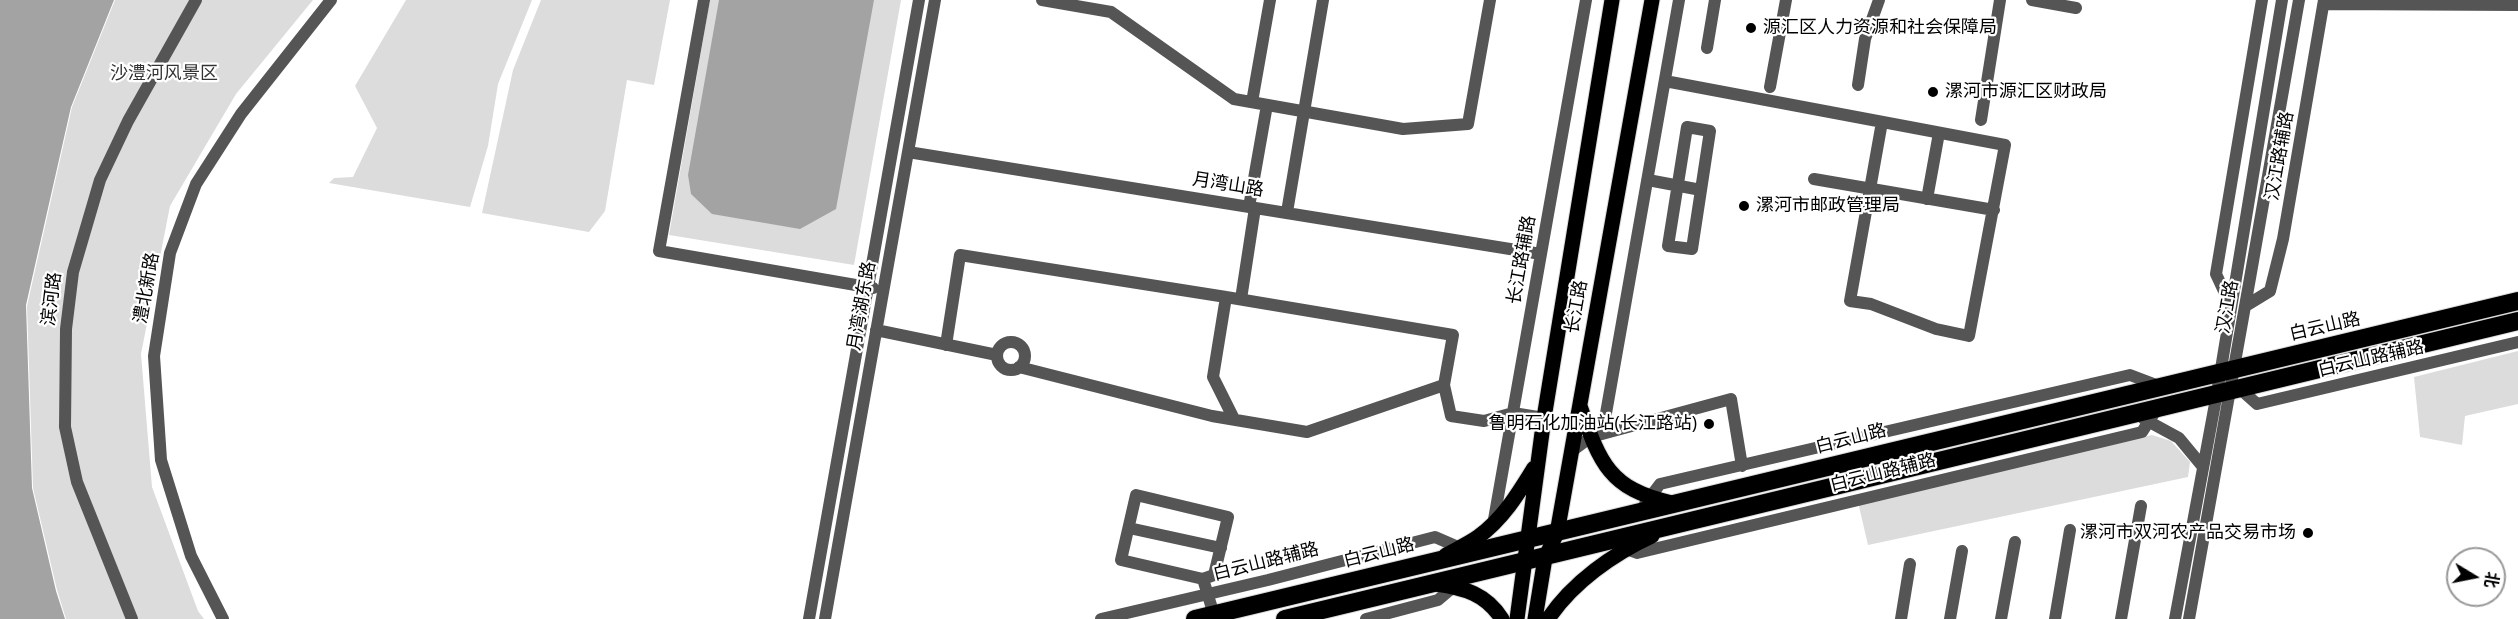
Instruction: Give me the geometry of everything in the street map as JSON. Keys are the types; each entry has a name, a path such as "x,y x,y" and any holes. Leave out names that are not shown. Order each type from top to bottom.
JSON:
{"highway":[{"name":"白云山路","path":"1285,619 1445,585 1470,574 1545,558 1606,540 2132,413 2154,414 2228,382 2518,302"},
{"name":"白云山路","path":"1195,619 1437,560 1465,550 1527,541 1644,505 1672,503 2159,386 2228,382 2518,321"}],"main road":[{"name":"长江路","path":"1517,619 1544,418 1612,0"},
{"name":"长江路","path":"1534,619 1545,558 1557,533 1652,0"},
{"path":"1580,405 1591,436 1610,473 1644,505"},
{"path":"1465,550 1514,501 1538,461"},
{"path":"1548,619 1581,581 1624,549 1676,524"},
{"path":"1527,541 1545,558"},
{"path":"1445,585 1475,592 1490,603 1502,619"}],"street":[{"name":"滨河路","path":"132,619 77,482 65,427 66,328 73,272 100,180 128,121 196,0"},
{"name":"澧北新路","path":"223,619 191,556 161,460 154,356 170,253 196,184 241,114 331,0"},
{"path":"704,0 659,251 883,290"},
{"name":"月湾湖东路","path":"810,619 919,0"},
{"name":"月湾湖东路","path":"825,619 935,0"},
{"path":"1042,0 1111,12 1234,99 1403,129 1468,124 1490,0"},
{"path":"1252,102 1270,0"},
{"path":"1287,212 1323,0"},
{"name":"长江路辅路","path":"1492,525 1586,0"},
{"path":"1572,451 1591,436 1605,418 1679,0"},
{"path":"1707,48 1716,0"},
{"path":"1770,87 1786,0"},
{"path":"1858,85 1866,39 1879,0"},
{"path":"1981,120 2000,0"},
{"path":"2032,0 2076,8"},
{"path":"2230,305 2217,274 2262,0"},
{"name":"汉江路","path":"2189,619 2228,382 2230,305 2282,0"},
{"name":"汉江路","path":"2175,619 2203,467 2228,382 2247,305 2299,0"},
{"path":"2324,2 2518,5"},
{"name":"汉江路辅路","path":"2247,305 2270,291 2283,239 2324,2"},
{"path":"1665,81 2005,145 1969,336 1936,329 1871,304 1850,301 1882,122"},
{"path":"1241,299 1267,105"},
{"path":"1687,127 1710,131 1701,190 1692,249 1668,246 1687,127"},
{"path":"1927,199 1939,133"},
{"name":"月湾山路","path":"908,152 1541,254"},
{"path":"1648,180 1701,190"},
{"path":"1814,180 1994,210"},
{"path":"946,345 960,255 1454,335 1444,386 1451,416 1484,420 1513,413 1544,418"},
{"path":"1226,297 1213,377 1234,419"},
{"path":"876,330 997,355"},
{"name":"白云山路辅路","path":"2228,382 2258,404 2518,342"},
{"path":"997,355 1004,344 1018,344 1025,355 1019,367"},
{"path":"997,355 1002,367 1011,370 1019,367 1234,419 1306,432 1444,386"},
{"path":"1644,505 1660,484 2130,375 2159,386"},
{"path":"1591,436 1731,399 1742,466"},
{"path":"2154,414 2179,438 2203,467"},
{"name":"白云山路辅路","path":"1606,540 1637,553 1948,476 2142,432 2154,414"},
{"path":"1136,495 1228,517 1221,548 1214,575 1203,579 1121,560 1136,495"},
{"path":"2121,619 2140,506"},
{"path":"1129,528 1221,548"},
{"path":"2055,619 2070,530"},
{"name":"白云山路辅路","path":"1101,619 1435,537 1465,550"},
{"path":"2001,619 2015,542"},
{"path":"1950,619 1962,551"},
{"path":"1901,619 1910,564"},
{"path":"1203,579 1214,615"},
{"path":"1366,619 1438,600 1445,585"}],"green space":[{"name":"沙澧河风景区","path":"115,0 313,0 236,94 170,206 141,354 152,487 198,611 204,619 66,619 33,488 27,306 72,107"},
{"path":"406,0 532,0 498,84 488,146 470,207 329,183 334,178 353,177 377,128 355,86"},
{"path":"541,0 670,0 654,85 627,80 605,211 589,232 482,213 513,70"},
{"path":"710,0 901,0 854,265 669,235"},
{"path":"2518,351 2518,404 2465,416 2462,445 2420,437 2414,377"},
{"path":"2152,435 2171,441 2190,462 2188,477 1868,545 1858,502"}],"shaded area":[{"path":"0,0 114,0 71,107 26,305 32,488 56,591 65,619 0,619"},
{"path":"719,0 874,0 836,209 800,229 712,214 691,194 688,175"}],"place":[{"name":"源汇区人力资源和社会保障局","path":"1751,28"},
{"name":"漯河市源汇区财政局","path":"1933,92"},
{"name":"漯河市邮政管理局","path":"1744,206"},
{"name":"鲁明石化加油站(长江路站)","path":"1709,424"},
{"name":"漯河市双河农产品交易市场","path":"2308,533"}]}
